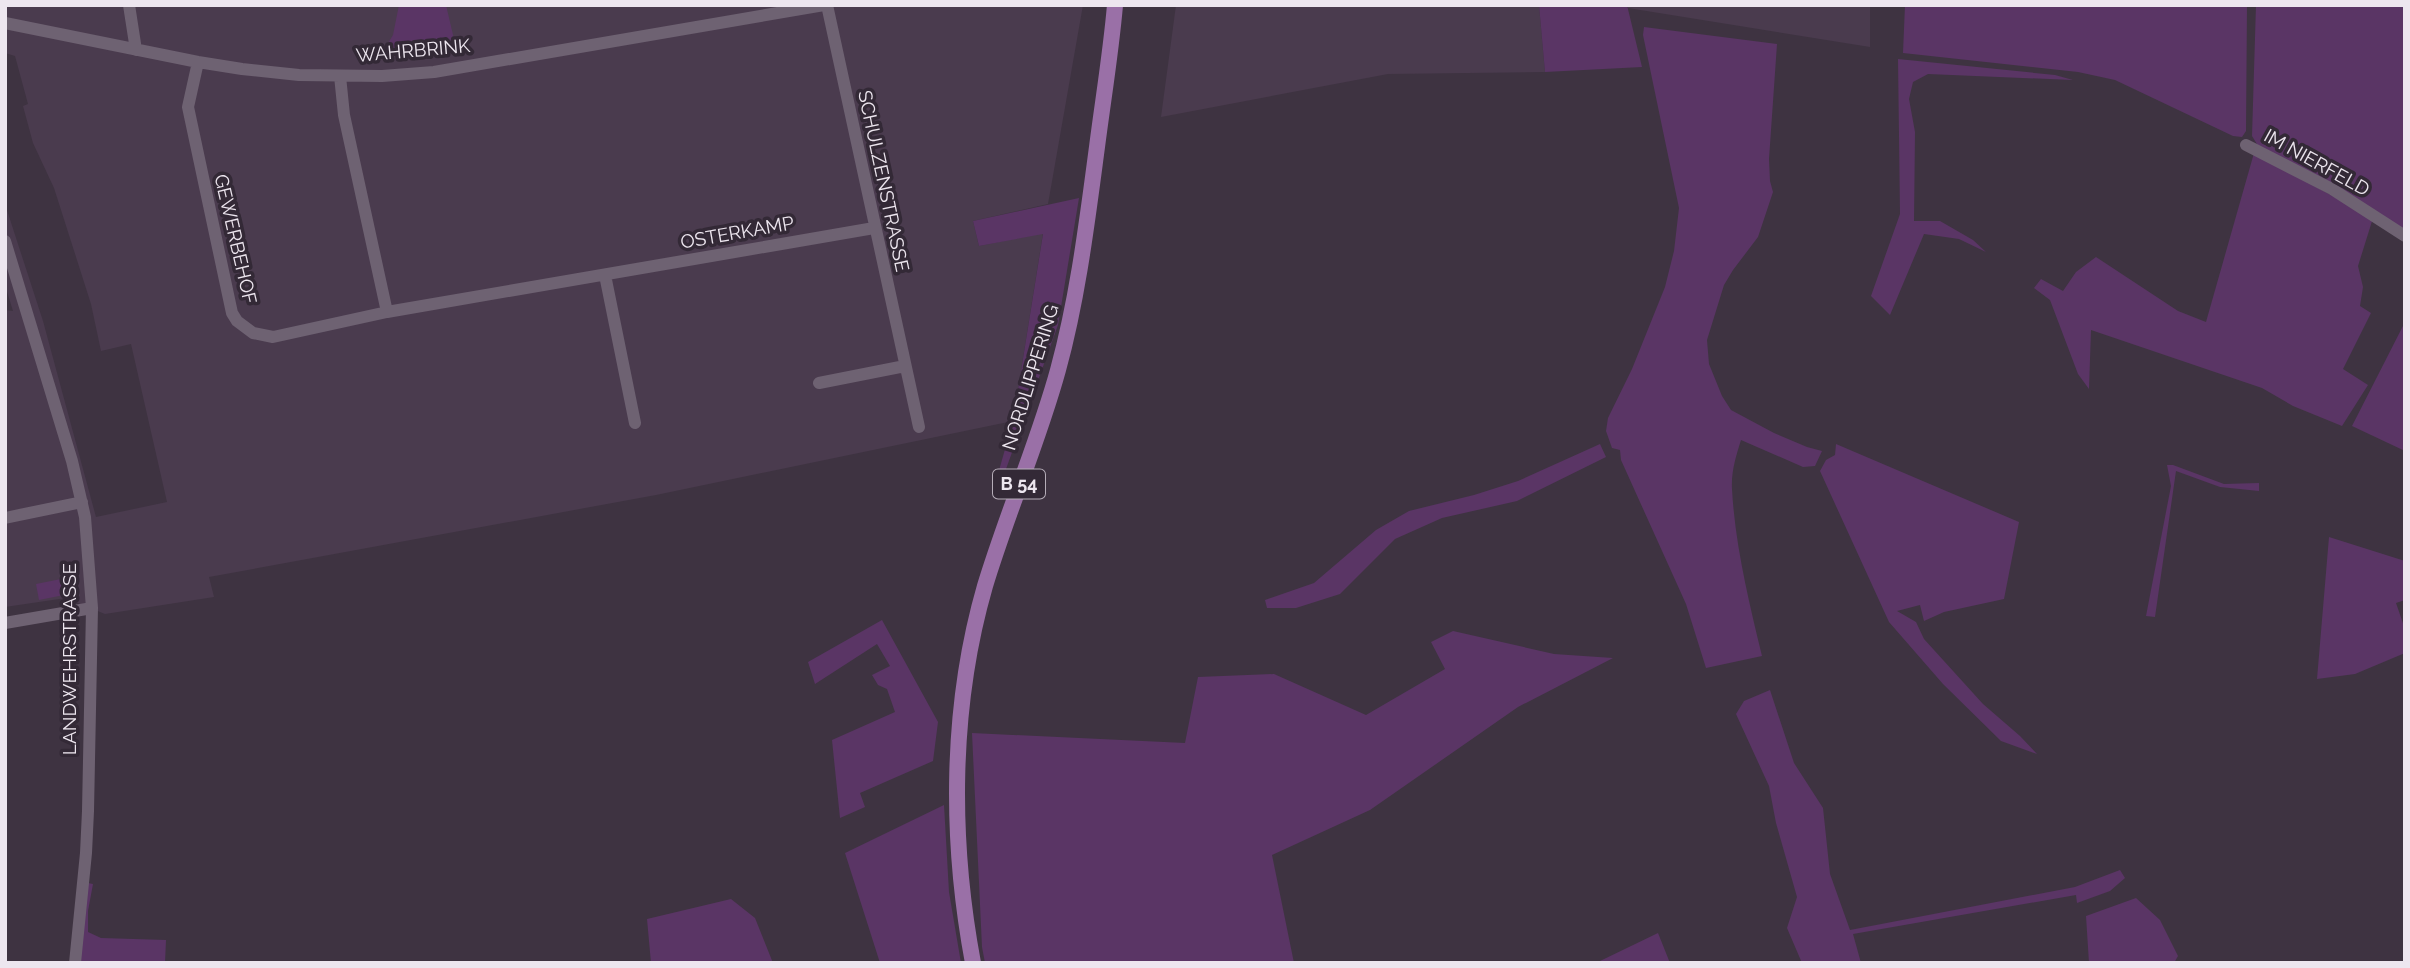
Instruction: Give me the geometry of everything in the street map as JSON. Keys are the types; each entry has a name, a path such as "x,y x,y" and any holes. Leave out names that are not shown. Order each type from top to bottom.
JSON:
{"main road":[{"name":"NORDLIPPERING","path":"973,963 961,874 957,806 960,732 966,678 985,588 1057,373 1074,307 1115,6"}],"street":[{"path":"129,5 136,50"},
{"name":"WAHRBRINK","path":"5,23 198,62 299,75 382,76 434,72 826,5"},
{"name":"SCHULZENSTRASSE","path":"826,5 919,427"},
{"name":"GEWERBEHOF","path":"198,62 189,99 190,119 232,313 237,321 253,333 272,337 387,312"},
{"path":"340,76 344,115 387,312"},
{"name":"IM NIERFELD","path":"2246,145 2332,189 2405,236"},
{"name":"OSTERKAMP","path":"387,312 874,228"},
{"name":"LANDWEHRSTRASSE","path":"5,241 82,502 92,608 86,843 75,963"},
{"path":"605,275 635,423"},
{"path":"819,383 905,366"},
{"path":"5,518 82,502"},
{"path":"5,623 92,608"}],"shaded area":[{"path":"5,5 1083,5 1048,204 973,221 979,246 1043,233 1013,421 656,495 209,577 214,597 105,614 66,598 5,607 5,310 13,311 5,285 5,204 43,321 96,517 167,502 131,344 101,351 91,304 54,188 33,143 23,106 28,104 15,56 5,53"},
{"path":"399,5 446,5 454,39 410,55 392,54 384,50 393,35"},
{"path":"1176,5 1539,5 1545,72 1388,74 1161,117"},
{"path":"1539,5 1627,5 1642,67 1545,72"},
{"path":"1627,5 1870,5 1870,47 1628,8"},
{"path":"1905,5 2247,5 2246,131 2242,137 2233,136 2115,80 2078,72 1903,53"},
{"path":"2256,5 2405,5 2405,231 2260,149 2252,136"},
{"path":"1644,27 1777,44 1769,159 1773,192 1758,237 1724,285 1707,340 1709,364 1731,410 1774,433 1822,451 1815,466 1803,467 1741,440 1732,476 1736,531 1762,656 1706,668 1686,604 1621,460 1620,450 1612,448 1606,431 1608,418 1632,369 1665,287 1674,251 1679,208 1643,35"},
{"path":"1898,59 2055,75 2073,80 1928,74 1913,82 1909,99 1915,132 1914,221 1940,221 1973,240 1986,252 1959,239 1924,234 1890,315 1871,296 1900,214"},
{"path":"2254,153 2373,218 2358,266 2363,287 2360,306 2371,313 2343,369 2368,385 2342,426 2293,406 2262,388 2091,330 2089,389 2078,374 2050,300 2034,288 2041,279 2063,291 2076,272 2096,257 2178,311 2206,322"},
{"path":"1079,198 1058,325 1006,469 998,474 1013,421 1043,234 979,246 973,221"},
{"path":"2405,322 2405,451 2352,426"},
{"path":"1600,444 1606,457 1517,501 1442,518 1395,539 1340,594 1296,608 1267,608 1265,600 1314,583 1376,530 1409,511 1518,481"},
{"path":"1836,444 2019,522 2004,599 1944,612 1924,621 1920,605 1897,611 1916,622 1924,639 1983,704 2037,754 2001,741 1943,684 1889,622 1820,471 1826,460 1835,455"},
{"path":"2167,465 2224,484 2259,483 2259,491 2220,487 2176,471 2155,617 2146,616 2171,486"},
{"path":"2329,537 2405,561 2405,600 2396,603 2405,629 2405,653 2355,674 2317,679"},
{"path":"66,578 69,594 39,600 36,584"},
{"path":"882,620 938,722 933,761 860,793 865,807 840,818 832,740 895,712 887,689 878,685 872,675 890,666 877,644 815,684 808,662"},
{"path":"1453,631 1554,654 1613,658 1518,707 1370,810 1272,855 1294,963 985,963 972,733 1185,743 1198,677 1274,674 1366,715 1445,669 1431,642"},
{"path":"1770,690 1794,763 1823,808 1830,874 1850,930 2075,887 2120,870 2125,878 2110,891 2077,903 2076,895 1853,934 1861,963 1802,963 1787,928 1797,897 1776,823 1769,786 1736,714 1744,701"},
{"path":"944,805 949,892 961,963 880,963 845,853"},
{"path":"88,883 93,884 88,911 88,932 101,938 166,940 165,963 80,961"},
{"path":"2136,898 2160,920 2178,956 2174,963 2089,963 2086,916"},
{"path":"731,899 755,918 773,963 651,963 647,919"},
{"path":"1658,933 1670,963 1601,963 1600,961"}]}
